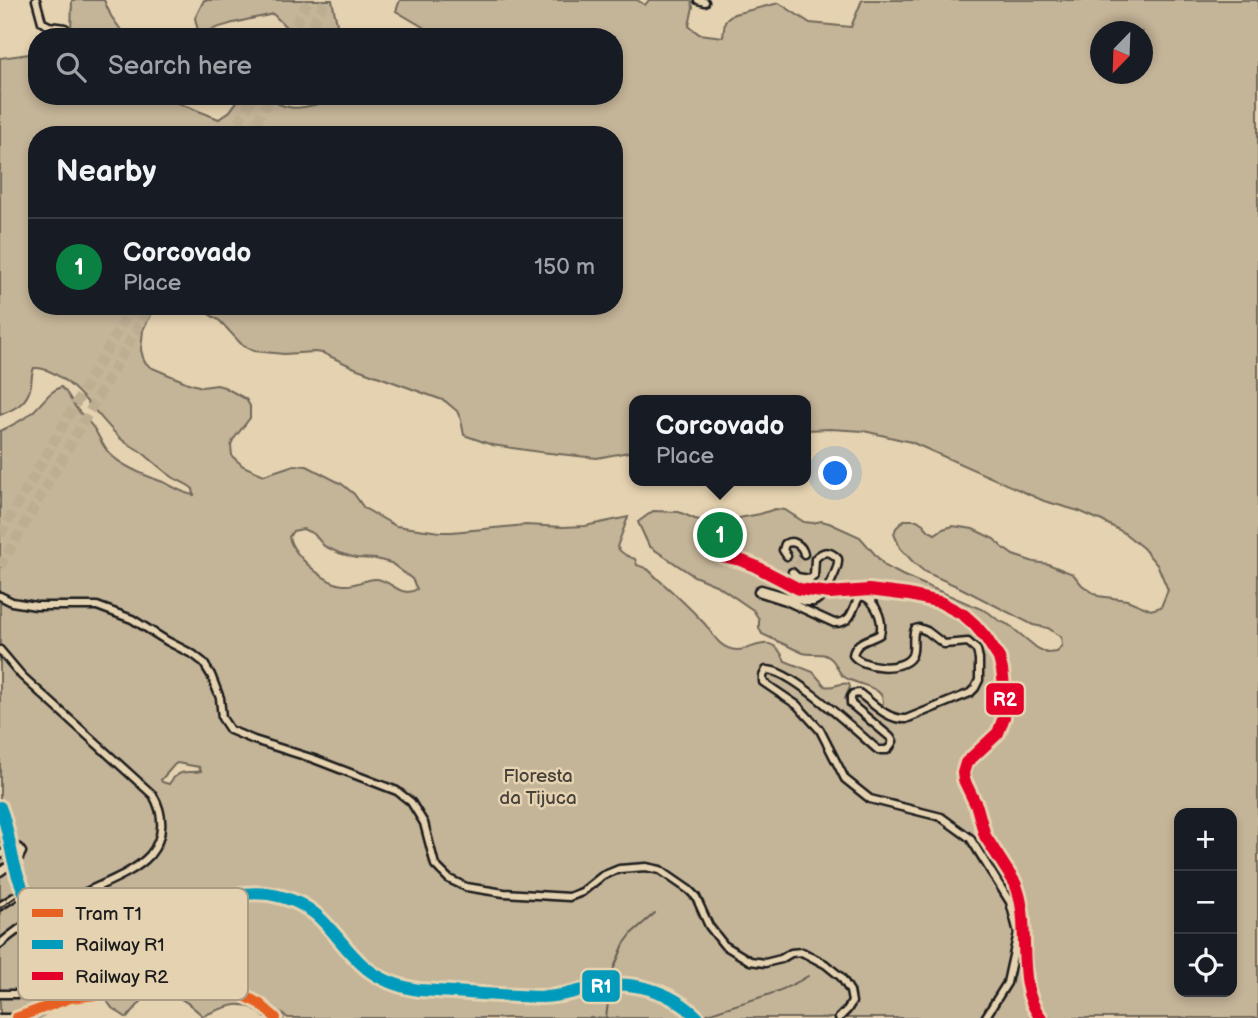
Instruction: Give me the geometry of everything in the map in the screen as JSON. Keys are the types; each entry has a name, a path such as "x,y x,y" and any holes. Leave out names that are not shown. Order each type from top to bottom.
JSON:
{"street":[{"path":"36,0 43,22 49,26 65,28"},
{"path":"787,556 783,550 785,544 790,542 801,547 804,554"},
{"path":"792,572 803,578 812,578 815,559 819,554 826,551 838,559 838,567 822,596 812,602 766,590 758,591 834,623 843,623 848,619 860,596 868,597 872,601 882,627 880,634 862,641 855,648 853,655 863,664 895,667 909,660 913,653 913,634 915,629 919,628 944,644 968,642 976,650 979,680 970,693 906,719 888,716 859,694 853,694 851,704 893,741 890,747 883,751 873,746 830,707 787,677 766,670 763,682 797,705 820,730 845,779 870,799 941,817 970,838 1010,902 1018,933 1007,983 985,1018"},
{"path":"0,596 12,602 36,606 97,606 132,619 194,655 203,662 211,675 222,718 230,730 397,791 411,802 424,823 435,865 449,879 466,887 504,893 569,897 582,892 602,876 619,869 646,867 660,870 696,897 709,926 724,945 751,961 765,963 802,952 825,964 841,977 850,991 852,1002 839,1018"},
{"path":"0,650 22,676 136,778 160,806 162,821 159,839 150,855 97,888"},
{"path":"0,855 15,846 22,852 19,858 0,872"},
{"path":"0,906 18,895"},
{"path":"0,944 18,930"},
{"path":"0,994 18,994"},
{"path":"248,996 279,1018"},
{"path":"0,1018 14,1018 62,1000"}],"green space":[{"path":"72,0 104,0 120,28 71,28"},
{"path":"204,0 332,0 338,28 287,28 273,14 217,28 197,28 195,18"},
{"name":"Floresta da Tijuca","path":"400,0 637,0 645,5 649,0 691,0 693,7 689,26 699,34 723,37 725,21 734,14 779,3 810,23 851,27 862,0 1258,0 1258,1018 288,1018 279,1011 273,1018 265,1018 258,1011 243,1005 227,1006 203,1016 182,1000 248,1000 248,888 18,888 18,1000 72,1000 39,1018 0,1018 0,431 27,417 52,392 61,387 115,459 135,471 194,495 191,487 121,439 70,385 46,370 34,368 24,401 0,415 0,58 28,54 28,105 183,105 219,119 234,105 282,105 298,108 313,105 623,105 623,28 425,28 396,11","holes":["28,126 623,126 623,315 210,315 220,321 243,346 254,351 284,354 323,353 355,368 445,401 457,411 464,435 492,445 597,458 629,452 629,395 811,395 811,430 864,431 911,442 1044,501 1102,521 1123,532 1143,548 1158,566 1168,590 1161,607 1151,610 1127,600 1098,596 1082,585 1073,574 1013,555 994,539 973,529 953,526 935,534 917,520 904,520 896,528 894,534 900,548 925,572 1033,625 1048,628 1061,637 1062,645 1057,652 1047,653 988,612 885,566 860,537 829,523 804,522 785,510 775,509 713,523 679,512 653,511 638,522 649,546 753,610 759,619 762,634 803,653 829,657 843,676 876,690 883,700 882,707 856,696 849,705 845,699 849,684 825,686 813,672 785,661 771,645 739,650 730,649 720,643 676,595 650,571 637,565 635,559 617,547 628,517 585,526 526,525 452,532 396,526 364,508 342,484 307,466 294,465 264,475 243,466 232,456 231,445 250,418 250,406 246,399 224,387 202,387 150,367 144,361 141,350 143,330 150,315 28,315","303,529 314,534 324,546 339,553 391,563 412,579 417,589 412,592 402,591 377,579 349,585 329,580 303,560 289,537 293,531","177,763 199,767 201,771 179,774 169,784 162,782"]},
{"name":"Floresta da Tijuca","path":"106,1000 142,1000 127,1018 112,1008"}],"waterway":[{"path":"606,1018 608,982 624,944 633,932 655,913"},
{"path":"697,1018 767,995 808,976"}],"tunnel":[{"path":"293,28 309,0"},
{"path":"310,28 326,0"},
{"path":"236,126 249,105"},
{"path":"254,126 266,105"},
{"path":"0,535 127,315"},
{"path":"0,567 145,315"},
{"path":"792,572 804,554"}],"tram line":[{"path":"0,908 18,895"},
{"path":"248,998 276,1018"},
{"name":"T1","path":"248,998 276,1018"},
{"path":"16,1018 65,1000"},
{"name":"T1","path":"16,1018 65,1000"}],"rail line":[{"name":"R2","path":"722,556 755,566 799,589 830,593 869,590 940,602 964,615 986,638 999,658 1002,670 1004,717 998,733 966,763 964,780 977,807 985,836 1015,883 1023,916 1028,988 1041,1018"},
{"name":"R1","path":"0,807 23,888"},
{"name":"R1","path":"248,894 282,897 309,909 366,968 405,987 542,997 609,985 637,986 663,994 698,1018"}],"place":[{"name":"Corcovado","path":"720,535"}]}
